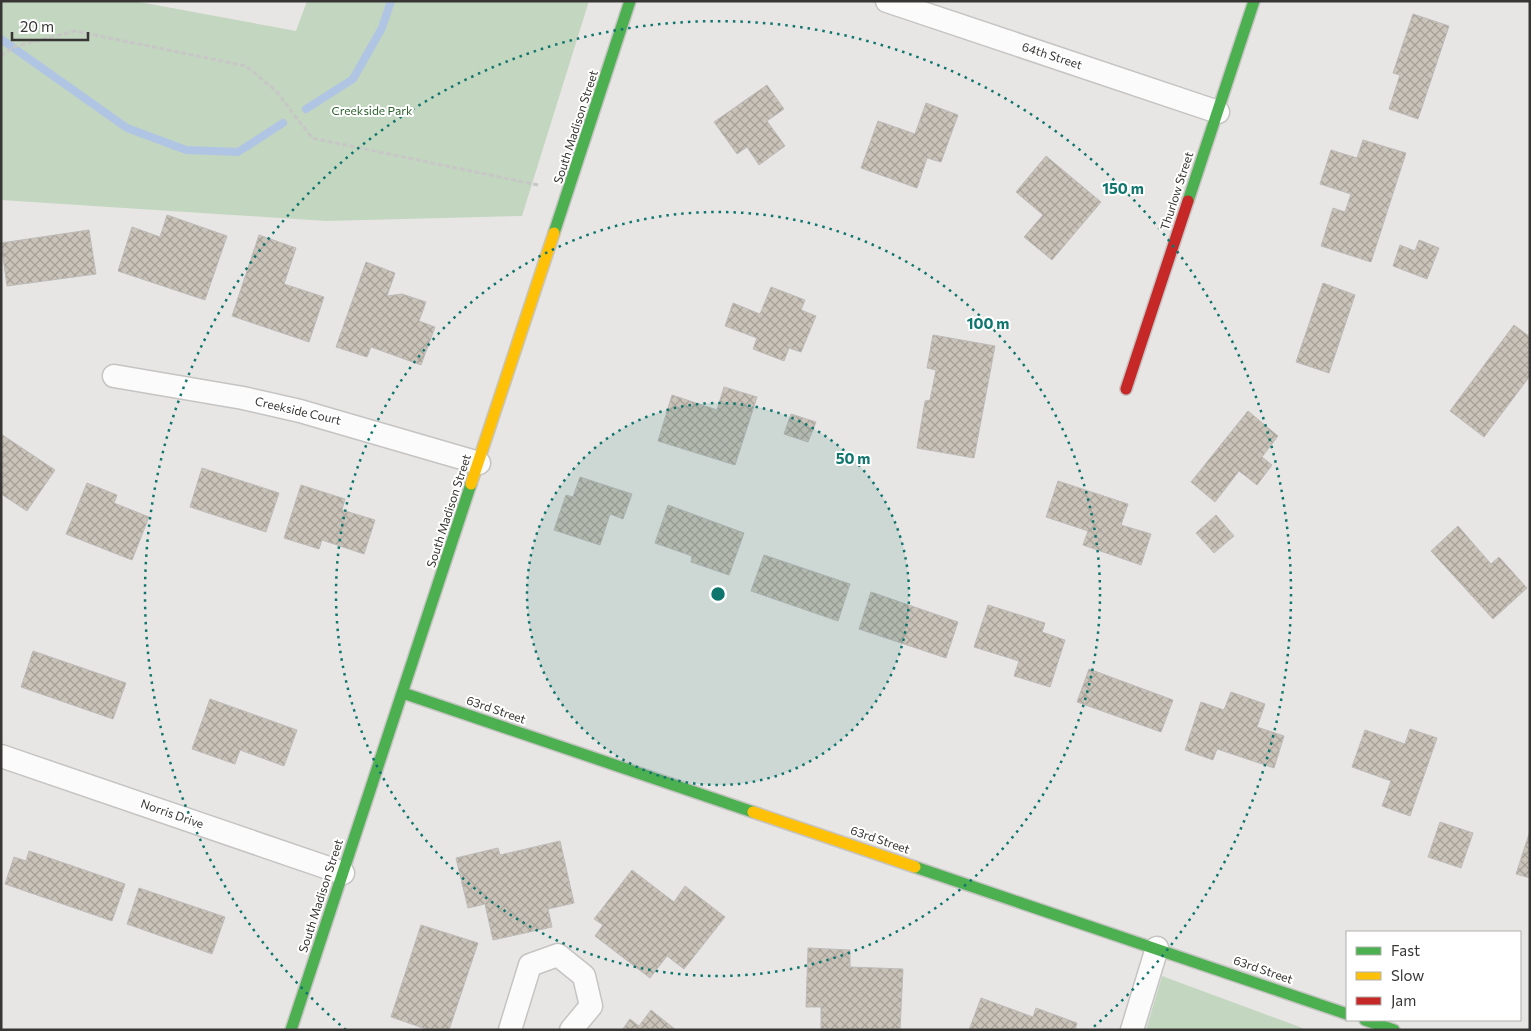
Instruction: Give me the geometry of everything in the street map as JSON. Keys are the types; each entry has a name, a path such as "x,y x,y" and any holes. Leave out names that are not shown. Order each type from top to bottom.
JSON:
{"street":[{"name":"South Madison Street","path":"291,1030 630,1"},
{"name":"64th Street","path":"887,1 1218,112"},
{"name":"Thurlow Street","path":"1126,389 1254,1"},
{"name":"Creekside Court","path":"114,376 243,398 300,411 479,463"},
{"name":"63rd Street","path":"403,693 1346,1014"},
{"name":"Norris Drive","path":"1,756 343,873"},
{"path":"1132,1030 1157,948"},
{"path":"510,1030 530,965 558,955 584,976 591,1006 571,1030"},
{"path":"1368,1021 1394,1030"}],"path":[{"path":"1,56 14,48 75,30 246,66 276,91 312,138 538,185"}],"green space":[{"name":"Creekside Park","path":"1,1 134,1 296,31 307,1 589,1 522,216 326,221 1,200"},
{"path":"1162,976 1308,1030 1146,1030"}],"building":[{"path":"1413,14 1449,26 1418,119 1389,109 1400,75 1393,73"},
{"path":"767,85 784,109 767,121 785,146 759,165 747,147 737,154 714,122"},
{"path":"926,103 958,115 941,162 927,158 917,188 861,168 878,121 915,134"},
{"path":"1363,140 1406,153 1371,262 1321,246 1333,208 1345,212 1351,194 1320,184 1331,150 1357,158"},
{"path":"1046,156 1101,202 1052,260 1024,237 1043,215 1016,192"},
{"path":"167,215 227,236 205,300 118,271 132,227 160,237"},
{"path":"89,230 96,274 7,286 1,243"},
{"path":"259,235 296,248 284,284 324,297 309,342 232,316"},
{"path":"1419,240 1439,248 1427,279 1393,266 1400,245 1415,251"},
{"path":"366,262 395,273 387,296 402,294 426,302 419,321 435,327 421,365 371,347 367,357 336,347"},
{"path":"1323,283 1355,295 1329,373 1296,362"},
{"path":"771,287 805,300 801,310 816,316 801,352 789,348 784,361 753,349 757,338 725,326 733,303 760,314"},
{"path":"1514,325 1530,337 1530,376 1484,437 1450,411"},
{"path":"933,335 995,346 974,458 917,448 925,401 930,400 936,370 927,368"},
{"path":"724,387 757,397 735,465 658,441 672,395 717,410"},
{"path":"1248,411 1278,436 1262,457 1272,465 1257,485 1239,471 1215,502 1191,482"},
{"path":"791,414 816,422 808,442 784,434"},
{"path":"1,434 55,470 27,511 1,494"},
{"path":"202,468 279,493 266,532 190,507"},
{"path":"580,477 632,494 623,519 610,514 600,545 554,530 566,495 573,497"},
{"path":"1058,481 1128,504 1121,525 1151,534 1141,565 1083,545 1088,531 1046,517"},
{"path":"87,483 117,495 114,503 149,517 132,560 66,534"},
{"path":"301,485 345,499 342,510 375,520 364,554 322,540 319,549 284,538"},
{"path":"668,505 744,533 729,575 691,562 692,556 655,543"},
{"path":"1216,515 1234,536 1214,553 1196,533"},
{"path":"1458,526 1491,564 1499,557 1527,588 1493,619 1431,551"},
{"path":"764,555 850,584 838,621 751,591"},
{"path":"871,592 958,622 946,658 859,629"},
{"path":"988,605 1045,623 1042,632 1065,640 1050,687 1014,676 1019,661 974,647"},
{"path":"33,651 126,683 113,719 21,687"},
{"path":"1089,669 1173,700 1161,732 1077,702"},
{"path":"1231,692 1265,704 1257,727 1284,736 1274,768 1217,749 1213,760 1185,750 1201,702 1224,710"},
{"path":"210,699 297,730 284,766 240,750 235,764 192,749"},
{"path":"1410,729 1437,738 1410,816 1382,806 1391,781 1352,767 1365,730 1405,744"},
{"path":"1440,822 1473,833 1461,868 1428,857"},
{"path":"1530,831 1530,878 1516,874"},
{"path":"560,841 574,903 548,909 552,927 493,940 485,904 468,908 456,858 498,848 500,855"},
{"path":"29,851 125,884 112,921 5,884 14,857 26,861"},
{"path":"632,870 674,902 685,886 725,917 684,969 667,956 650,978 595,936 603,925 594,919"},
{"path":"139,888 225,917 212,954 127,924"},
{"path":"421,925 478,943 449,1030 429,1030 391,1017"},
{"path":"808,948 850,950 850,967 903,969 900,1030 821,1030 821,1007 806,1007"},
{"path":"981,998 1033,1017 1036,1008 1077,1023 1075,1030 969,1030"},
{"path":"651,1010 676,1030 622,1030 630,1019 639,1026"}],"waterway":[{"path":"306,109 353,79 382,28 391,1"},
{"path":"1,39 127,128 186,150 238,152 283,123"}],"traffic: fast":[{"path":"554,233 630,1"},
{"path":"1188,201 1254,1"},
{"path":"291,1030 471,484"},
{"path":"403,693 753,812"},
{"path":"915,867 1346,1014"},
{"path":"1368,1021 1394,1030"}],"traffic: slow":[{"path":"471,484 554,233"},
{"path":"753,812 915,867"}],"traffic: jam":[{"path":"1126,389 1188,201"}]}
